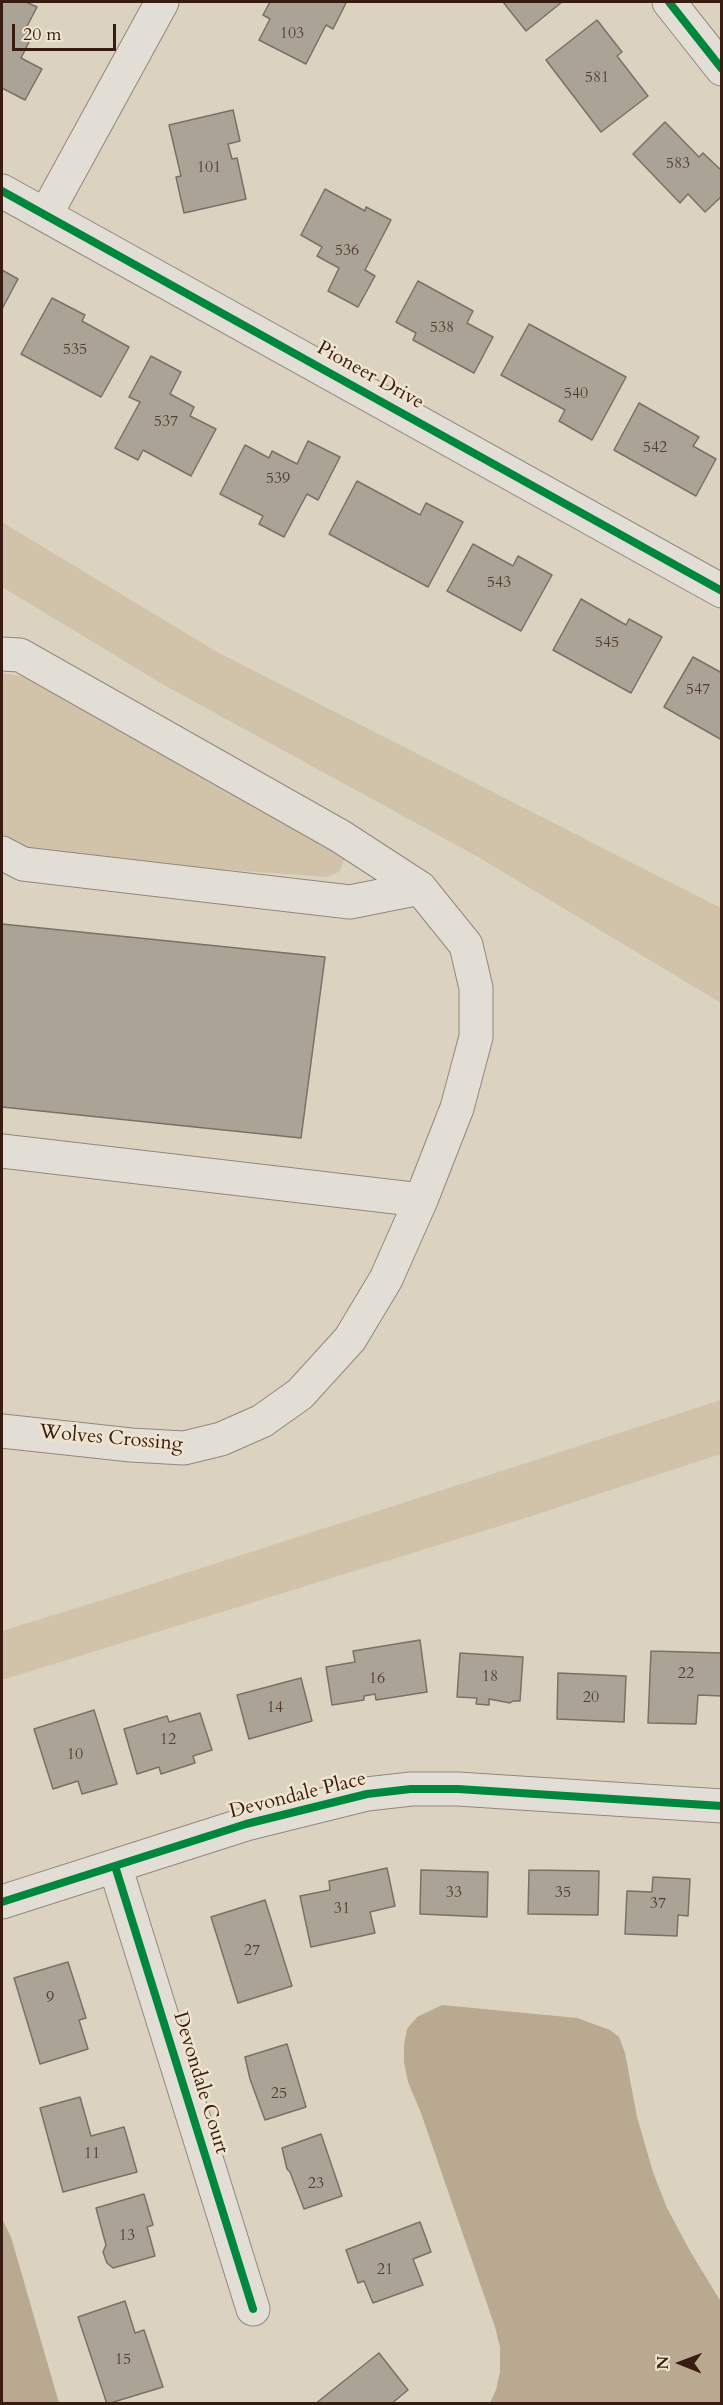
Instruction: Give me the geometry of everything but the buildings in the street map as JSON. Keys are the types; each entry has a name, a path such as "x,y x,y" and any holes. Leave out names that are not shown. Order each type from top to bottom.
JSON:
{"street":[{"path":"46,214 162,2"},
{"path":"669,2 722,69"},
{"name":"Pioneer Drive","path":"2,190 722,591"},
{"name":"Wolves Crossing","path":"2,654 20,655 340,836 420,888 466,945 476,988 476,1037 457,1108 421,1200 386,1279 350,1338 300,1394 262,1421 221,1439 184,1448 131,1445 2,1431"},
{"path":"2,854 23,864 350,902 420,888"},
{"path":"2,1151 421,1200"},
{"name":"Devondale Place","path":"2,1902 246,1824 367,1794 411,1789 458,1789 722,1806"},
{"name":"Devondale Court","path":"115,1866 253,2309"}],"shaded area":[{"path":"2,522 217,652 721,908 721,1003 478,857 164,685 2,587"},
{"path":"2,673 26,677 333,845 345,859 339,872 326,877 18,850 2,838"},
{"path":"721,1400 721,1454 519,1520 2,1680 2,1631"},
{"path":"442,2005 577,2018 610,2030 619,2037 625,2053 637,2117 653,2172 667,2208 721,2302 721,2403 490,2403 500,2372 500,2347 495,2327 421,2113 408,2082 404,2062 407,2029 417,2017"},
{"path":"2,2219 11,2237 59,2403 2,2403"}],"cycle path":[{"path":"669,2 722,69"},
{"path":"2,191 722,591"},
{"path":"2,1902 246,1824 367,1794 411,1789 458,1789 722,1806"},
{"path":"115,1866 253,2309"}]}
